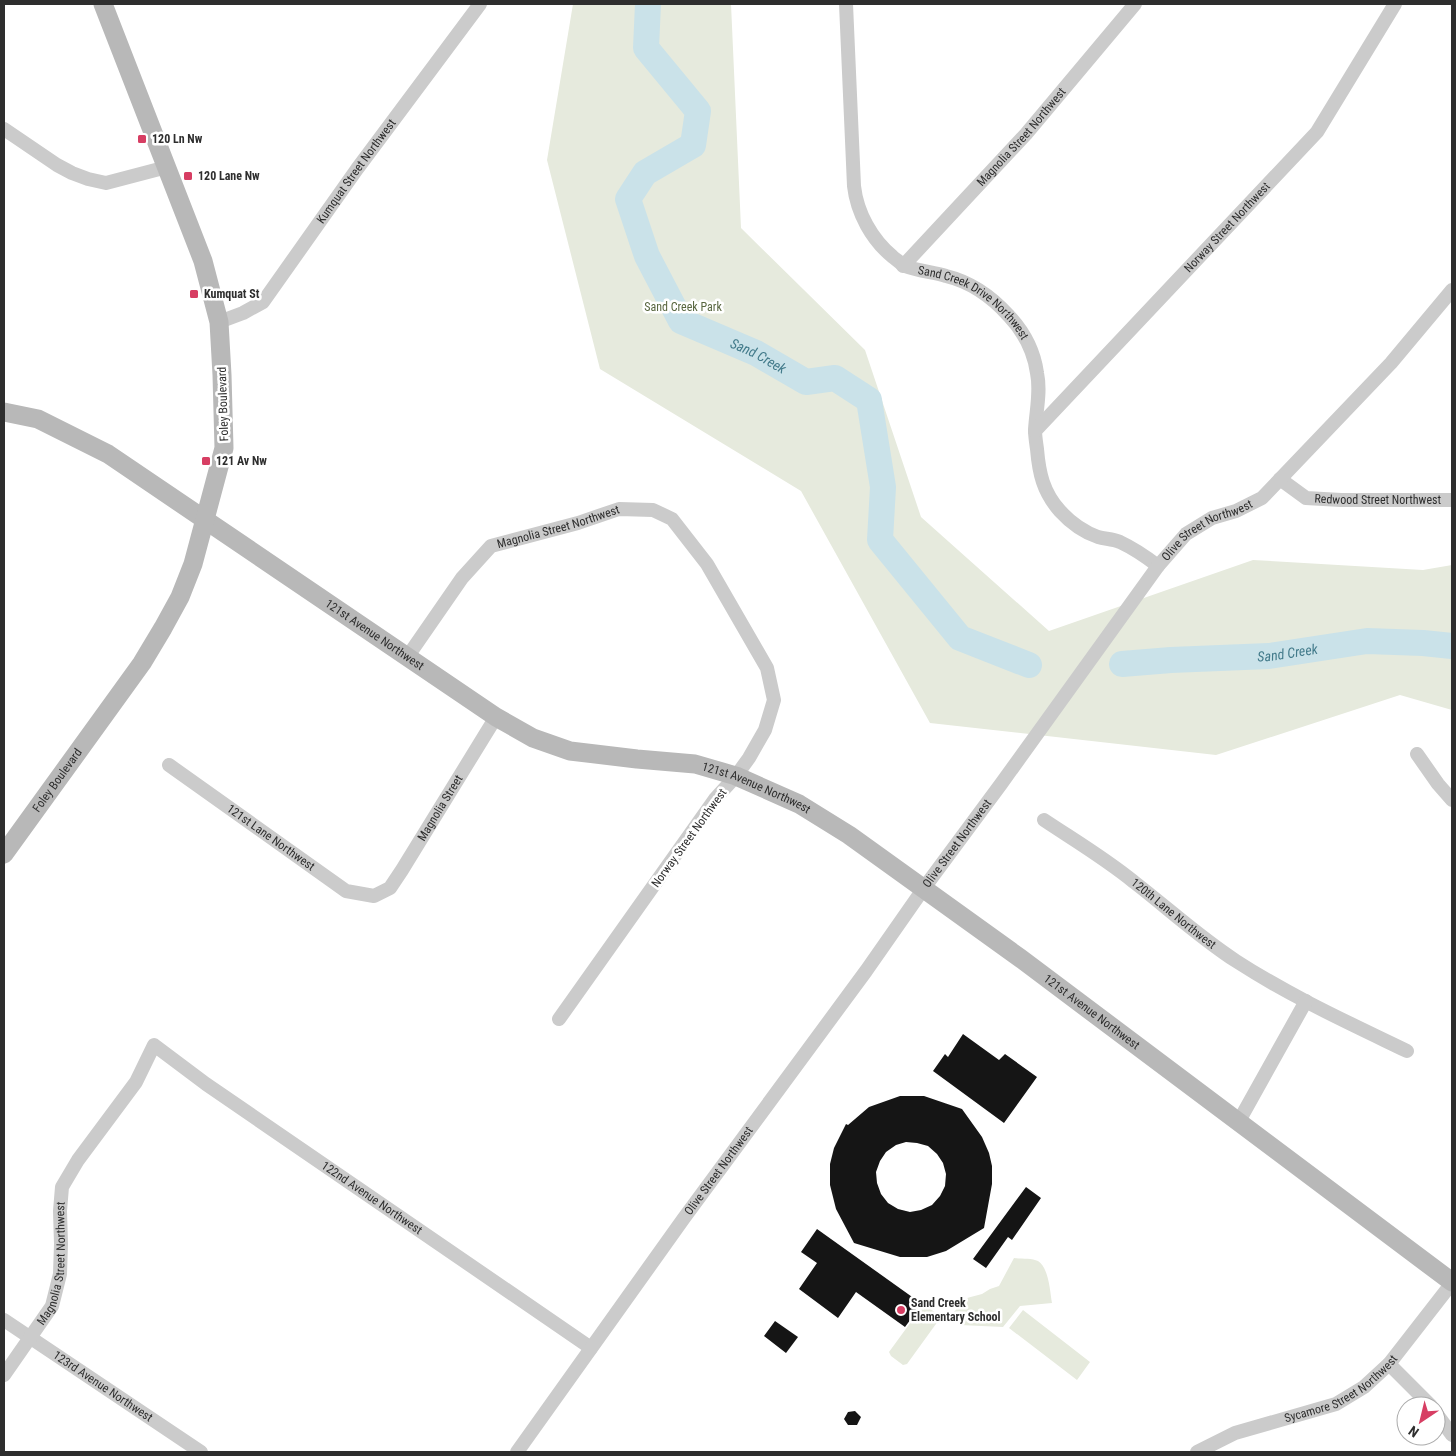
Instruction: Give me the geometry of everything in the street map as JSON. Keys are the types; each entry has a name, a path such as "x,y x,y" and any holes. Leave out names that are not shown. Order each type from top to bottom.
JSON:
{"street":[{"name":"Foley Boulevard","path":"4,854 142,663 180,597 193,564 224,448 218,322 203,261 103,4"},
{"name":"Kumquat Street Northwest","path":"218,322 242,313 263,302 480,4"},
{"path":"846,10 859,4"},
{"name":"Magnolia Street Northwest","path":"903,266 1026,134 1135,4"},
{"name":"Norway Street Northwest","path":"1035,431 1317,132 1395,4"},
{"name":"Sand Creek Drive Northwest","path":"846,10 856,199 867,227 888,254 903,266 946,276 968,284 993,300 1010,317 1026,337 1038,374 1039,395 1035,431 1042,483 1060,511 1073,523 1098,537 1118,542 1143,553 1158,566"},
{"path":"4,129 57,166 88,179 106,183 167,167"},
{"name":"Olive Street Northwest","path":"517,1452 1158,566 1186,534 1212,518 1236,511 1262,498 1391,363 1452,290"},
{"name":"121st Avenue Northwest","path":"4,415 38,420 108,454 364,628 496,716 533,738 570,751 695,764 736,776 800,804 849,835 924,888 1239,1121 1452,1282"},
{"name":"Redwood Street Northwest","path":"1280,479 1306,498 1341,500 1452,500"},
{"name":"Magnolia Street Northwest","path":"408,656 462,578 490,546 619,509 653,510 672,519"},
{"name":"Norway Street Northwest","path":"560,1019 715,799 749,758 765,730 774,700 767,668 707,564 672,519"},
{"name":"Magnolia Street","path":"377,895 390,888 402,870 496,716"},
{"path":"1417,754 1452,800"},
{"name":"121st Lane Northwest","path":"169,765 346,891 377,895"},
{"name":"120th Lane Northwest","path":"1044,820 1108,863 1211,944 1259,975 1407,1052"},
{"path":"1239,1121 1306,1001"},
{"name":"Magnolia Street Northwest","path":"4,1375 52,1306 60,1274 62,1187 78,1160 136,1082 154,1045"},
{"name":"122nd Avenue Northwest","path":"154,1045 206,1084 591,1348"},
{"name":"Sycamore Street Northwest","path":"1197,1452 1235,1434 1336,1404 1364,1388 1389,1364 1452,1282"},
{"name":"123rd Avenue Northwest","path":"4,1320 201,1452"},
{"path":"1389,1364 1421,1396"}],"green space":[{"name":"Sand Creek Park","path":"573,4 731,4 741,228 865,350 921,517 1049,631 1253,560 1423,570 1452,565 1452,710 1400,695 1216,755 930,723 801,491 600,369 547,160"},
{"path":"1014,1258 1036,1260 1042,1264 1048,1280 1052,1303 1020,1306 1003,1327 960,1325 954,1312 967,1298 982,1294 999,1286"},
{"path":"924,1304 941,1317 907,1364 903,1365 891,1356 889,1352"},
{"path":"1023,1310 1090,1362 1077,1380 1009,1328"}],"building":[{"path":"963,1034 999,1060 1005,1054 1037,1077 1004,1123 933,1071 945,1054 948,1057"},
{"path":"900,1096 924,1096 962,1109 982,1137 992,1166 992,1184 984,1228 946,1251 927,1257 900,1257 854,1243 836,1209 830,1185 830,1164 834,1148 846,1124 848,1125 869,1107","holes":["906,1142 928,1146 943,1163 946,1174 945,1186 940,1196 932,1205 910,1212 898,1209 888,1203 881,1194 876,1172 886,1152 896,1145"]},
{"path":"1026,1187 1041,1198 1012,1240 1008,1237 986,1268 973,1259"},
{"path":"817,1229 922,1304 905,1327 856,1292 838,1318 799,1289 817,1263 801,1252"},
{"path":"775,1321 798,1337 786,1353 764,1336"},
{"path":"855,1411 861,1417 857,1425 848,1425 844,1419 848,1412"}],"waterway":[{"name":"Sand Creek","path":"648,4 646,48 698,111 693,145 645,173 628,199 647,256 681,321 756,353 806,382 835,378 869,400 883,487 880,540 960,638 1029,665"},
{"name":"Sand Creek","path":"1122,664 1269,656 1367,641 1452,646"}],"place":[{"name":"120 Ln Nw","path":"142,139"},
{"name":"120 Lane Nw","path":"188,176"},
{"name":"Kumquat St","path":"194,294"},
{"name":"121 Av Nw","path":"206,461"},
{"name":"Sand Creek Elementary School","path":"901,1310"}]}
